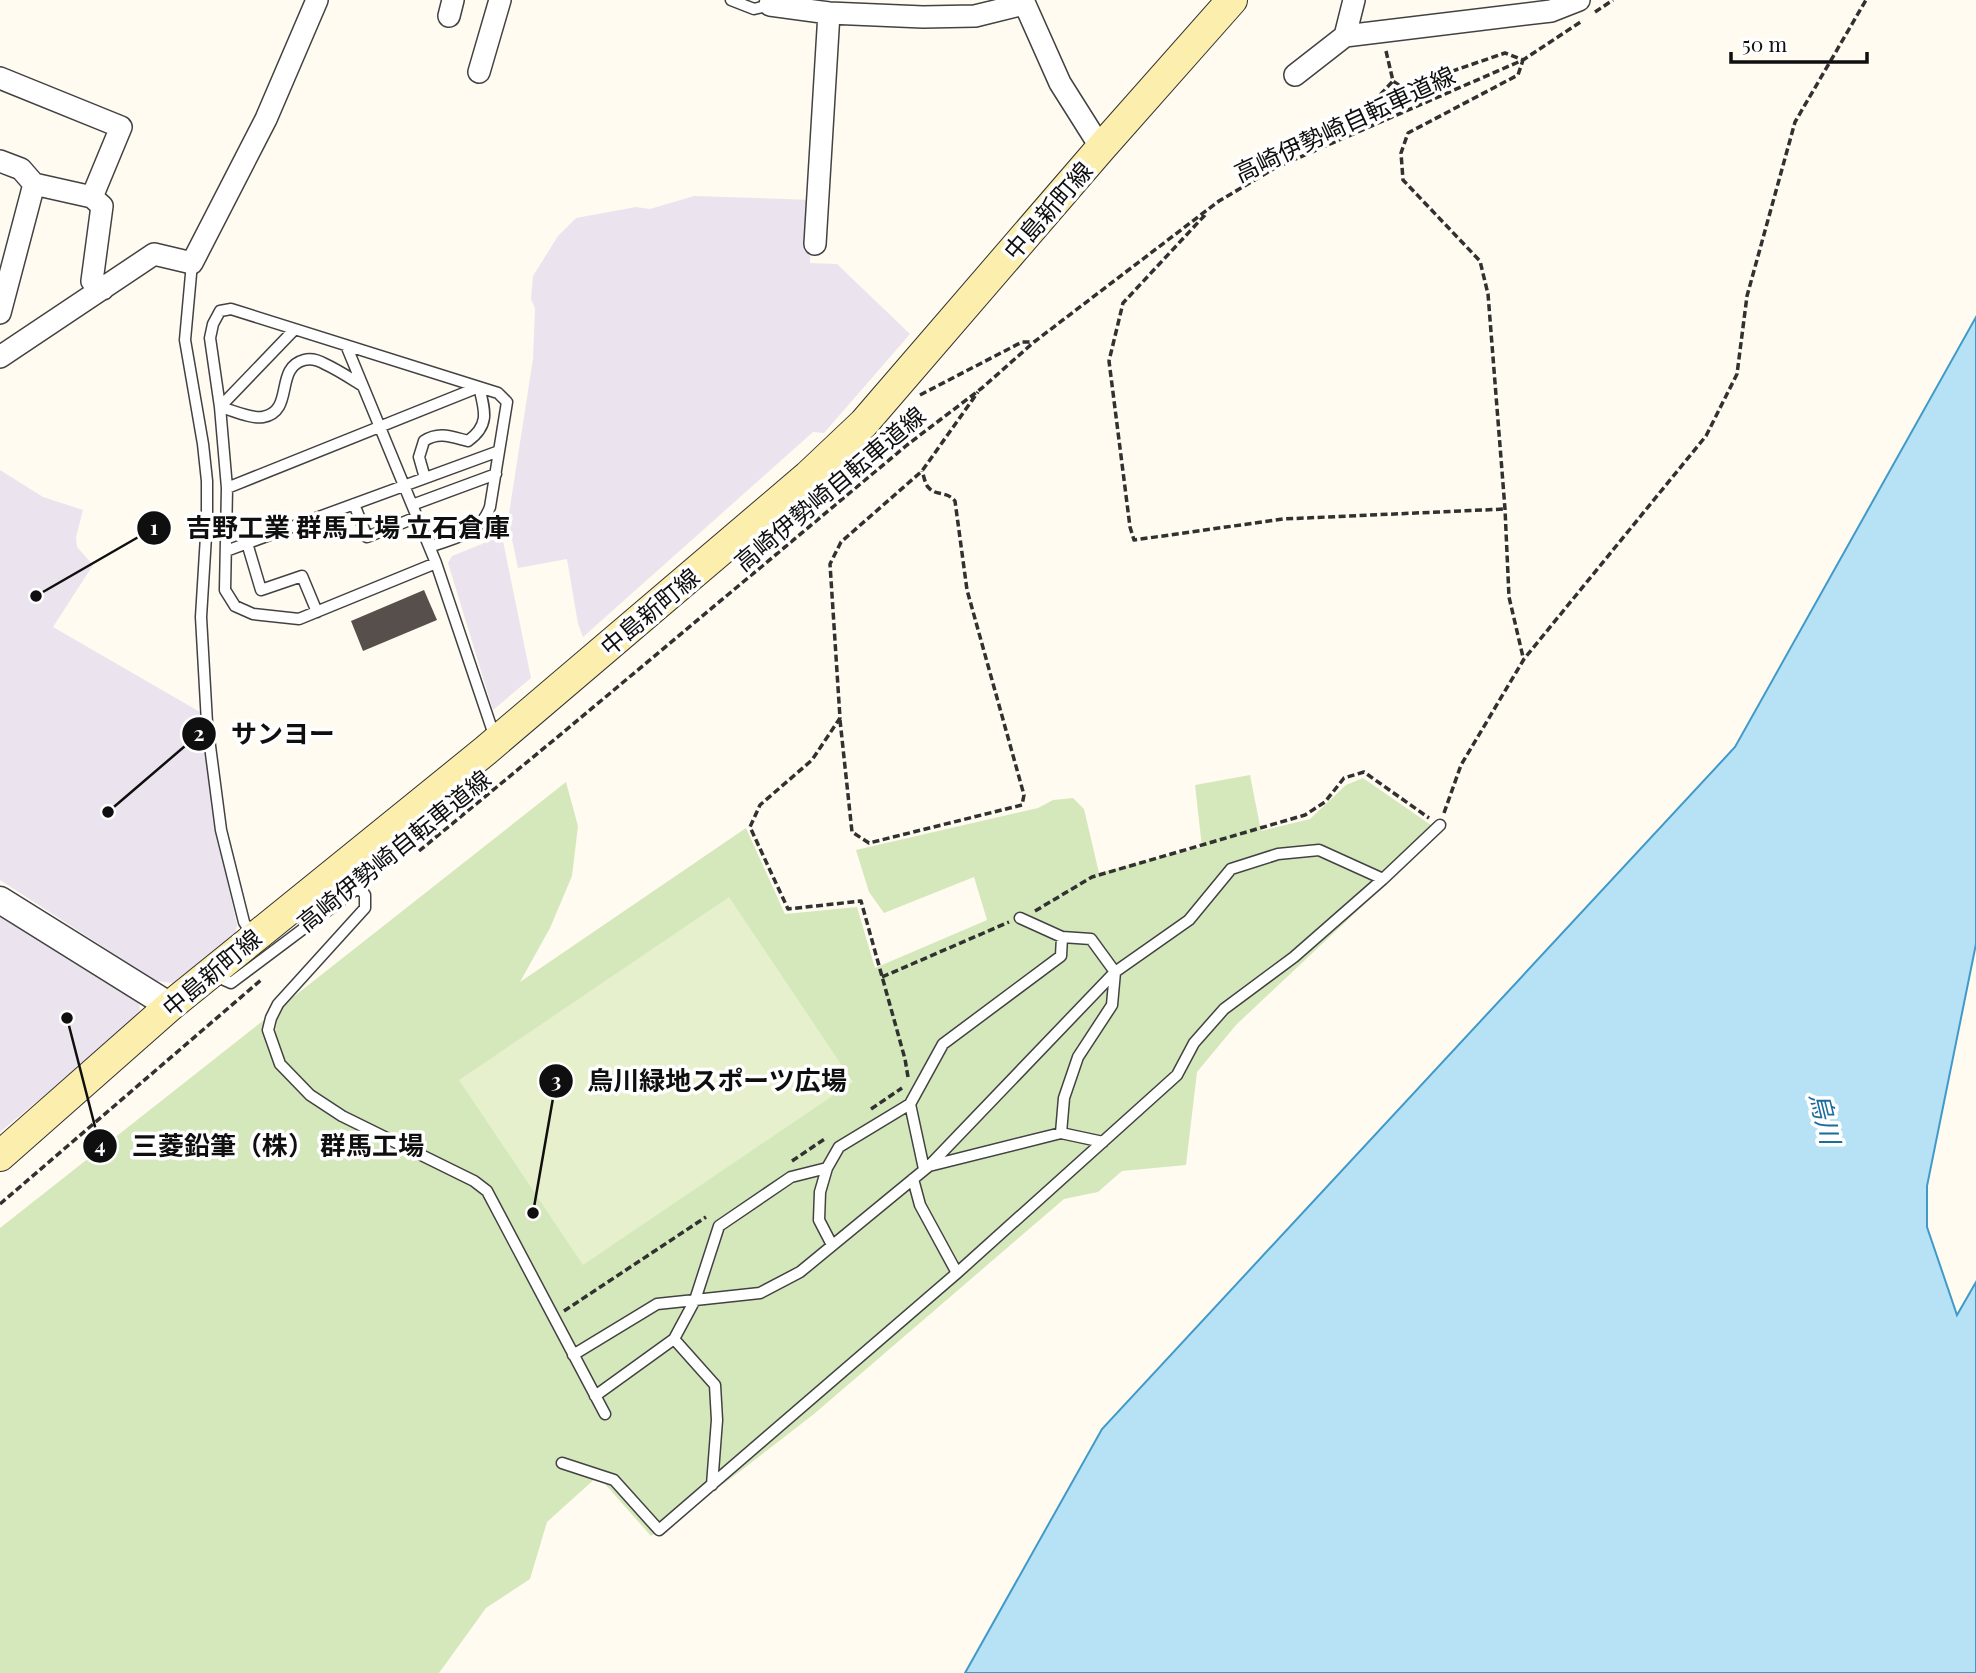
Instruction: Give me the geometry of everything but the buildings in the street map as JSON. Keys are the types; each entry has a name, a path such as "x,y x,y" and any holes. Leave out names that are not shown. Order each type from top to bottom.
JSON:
{"main road":[{"name":"中島新町線","path":"0,1156 170,1006 490,746 808,477 864,423 1232,0"}],"street":[{"path":"0,357 154,254 192,264 266,119 317,0"},
{"path":"479,72 500,0"},
{"path":"1345,36 1354,0"},
{"path":"1295,75 1345,36 1551,11 1579,0"},
{"path":"770,3 829,13 923,17 975,16 1024,2 1060,83 1101,148"},
{"path":"815,244 829,13"},
{"path":"0,78 121,127 92,197"},
{"path":"0,161 21,169 34,184 92,197 102,206 92,281 103,289"},
{"path":"0,313 34,184"},
{"path":"0,900 170,1006"}],"lane":[{"path":"731,0 754,9 770,3"},
{"path":"192,264 185,340 207,481 201,617 207,723 221,830 244,922 254,937"},
{"path":"430,547 476,530 486,520 507,402 498,393 231,309 220,311 210,338 220,407 227,488 225,590 235,606 253,614 299,619 436,564"},
{"path":"220,407 294,330"},
{"path":"211,974 232,983 359,887 469,780 490,746 430,547 346,345"},
{"path":"220,407 265,417 277,410 284,398 289,371 296,362 309,359 323,363 363,386"},
{"path":"227,488 479,387"},
{"path":"425,478 419,457 424,441 440,434 468,441 480,433 484,422 484,407 479,387"},
{"path":"226,551 499,451"},
{"path":"412,505 496,474"},
{"path":"354,503 367,537 417,517"},
{"path":"247,543 261,590 302,576 317,612"},
{"path":"562,1463 614,1480 659,1530 957,1273 1103,1142 1177,1074 1194,1043 1224,1009 1294,957 1440,825"},
{"path":"573,1355 657,1304 760,1293 800,1272 926,1168 1115,972 1189,920 1230,869 1278,854 1319,850 1383,879"},
{"path":"359,887 365,895 366,908 278,1004 271,1018 268,1030 280,1064 310,1095 342,1116 474,1181 488,1191 605,1414"},
{"path":"1020,918 1062,937 1091,939 1115,972 1112,1005 1078,1056 1064,1098 1060,1133"},
{"path":"832,1245 819,1220 820,1192 827,1168 839,1147 910,1104 943,1044 1062,956 1062,937"},
{"path":"910,1104 926,1168"},
{"path":"926,1168 1060,1133 1103,1142"},
{"path":"595,1396 674,1339 695,1300 719,1226 791,1177 827,1168"},
{"path":"913,1179 920,1205 957,1273"},
{"path":"674,1339 715,1385 717,1420 712,1485"}],"path":[{"name":"高崎伊勢崎自転車道線","path":"418,852 907,445 982,388 1034,342 1213,206 1275,168 1523,60 1613,0"},
{"path":"882,977 1033,912 1091,877 1305,816 1325,802 1345,778 1364,772 1440,825 1461,765 1524,659 1706,436 1737,374 1747,296 1795,122 1866,0"},
{"path":"1382,32 1393,81 1403,88 1504,53 1523,60 1518,75 1408,134 1401,153 1403,180 1480,261 1488,294 1509,597 1524,659"},
{"path":"1275,168 1292,148 1367,109 1393,81"},
{"path":"1213,206 1124,303 1109,361 1130,527 1134,540 1283,519 1505,509"},
{"path":"895,387 918,396 1022,342 1034,342"},
{"path":"922,471 930,490 950,495 955,501 967,590 1024,795 1022,805 869,843 852,832 840,718 830,564 841,542 922,471 982,388"},
{"path":"840,718 812,760 760,805 750,827 788,909 861,901 905,1059 908,1084 863,1115"},
{"path":"0,1204 271,972"},
{"path":"782,1167 828,1137"},
{"path":"553,1318 713,1213"}],"shaded area":[{"path":"694,196 812,200 810,263 837,264 910,334 824,433 813,432 583,637 578,624 567,559 518,568 508,520 533,359 533,276 558,236 576,218 636,207 650,209"},
{"path":"0,470 43,497 83,510 76,537 77,547 93,565 53,627 200,712 223,861 237,925 235,935 173,983 156,981 0,880"},
{"path":"502,536 531,678 493,710 448,563 452,556"},
{"path":"0,914 139,1002 140,1010 129,1025 0,1132"}],"green space":[{"path":"1250,775 1261,831 1310,819 1346,785 1363,778 1441,832 1236,1025 1197,1072 1186,1165 1122,1171 1098,1192 1064,1199 814,1414 651,1536 598,1476 547,1522 530,1579 486,1608 439,1673 0,1673 0,1228 566,782 578,826 572,876 550,928 520,982 746,828 785,914 857,907 875,968 987,920 974,877 884,913 869,892 856,850 1038,808 1053,800 1073,798 1084,809 1099,873 1202,847 1195,785"},
{"path":"729,897 853,1082 583,1265 459,1080"}],"water":[{"name":"烏川","path":"1976,317 1976,944 1927,1186 1927,1227 1957,1315 1976,1282 1976,1673 965,1673 1102,1429 1735,747"}],"place":[{"name":"吉野工業 群馬工場 立石倉庫","path":"36,596"},
{"name":"サンヨー","path":"108,812"},
{"name":"三菱鉛筆（株） 群馬工場","path":"67,1018"},
{"name":"烏川緑地スポーツ広場","path":"533,1213"}]}
